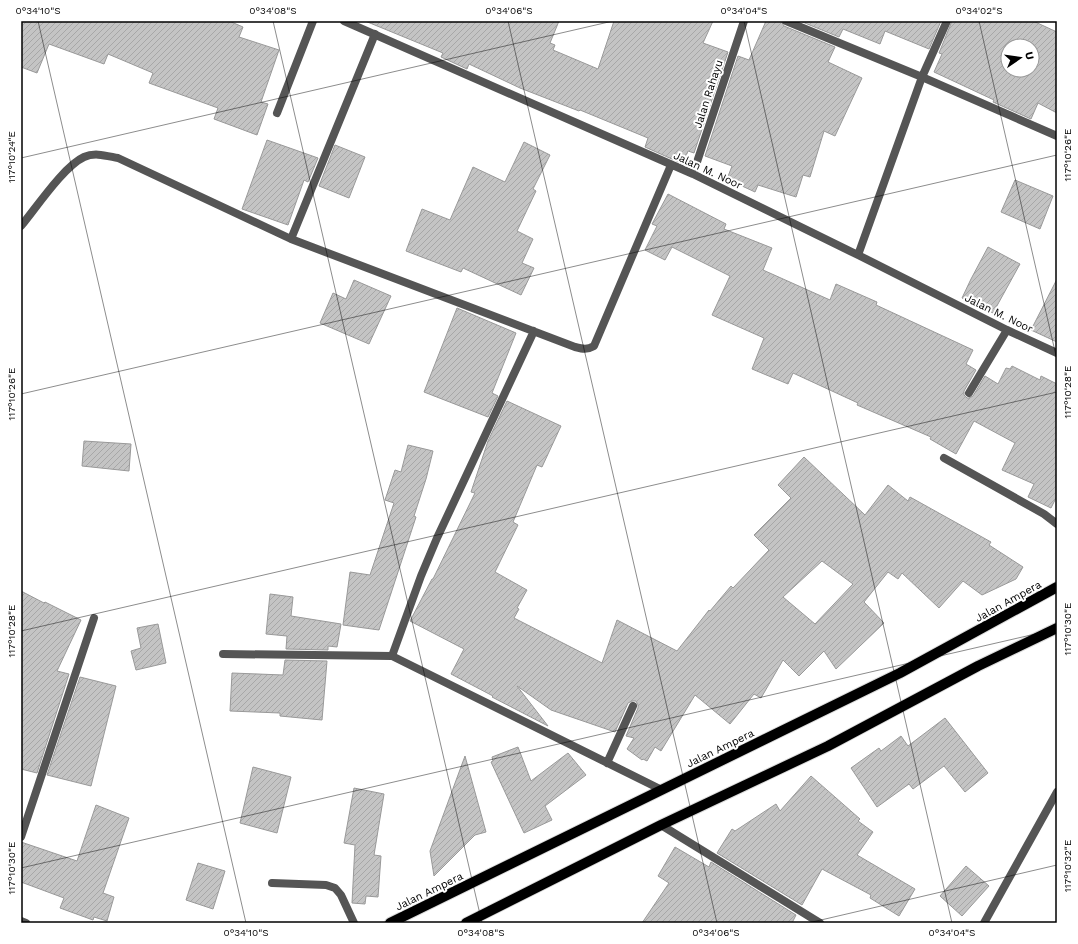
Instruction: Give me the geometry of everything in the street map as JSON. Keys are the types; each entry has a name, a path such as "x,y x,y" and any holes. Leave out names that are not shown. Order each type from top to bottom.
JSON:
{"main road":[{"name":"Jalan Ampera","path":"390,923 408,919 662,790 900,673 1057,587"},
{"path":"466,923 661,825 828,746 978,666 1057,628"}],"street":[{"path":"277,113 313,21"},
{"name":"Jalan M. Noor","path":"344,21 671,166 693,174 858,254 1007,330 1057,353"},
{"name":"Jalan Rahayu","path":"693,174 744,21"},
{"path":"786,21 922,77 1057,136"},
{"path":"858,254 922,77 948,21"},
{"path":"291,239 375,34"},
{"path":"21,226 70,166 85,157 99,154 118,158 291,239 582,349 588,349 594,346 671,166"},
{"path":"969,393 1007,330"},
{"path":"392,656 421,576 534,331"},
{"path":"944,458 1044,514 1057,524"},
{"path":"21,837 94,618"},
{"path":"223,654 392,656 662,790"},
{"path":"607,763 633,706"},
{"path":"984,923 1057,792"},
{"path":"661,825 820,923"},
{"path":"272,883 326,885 335,888 341,895 354,923"},
{"path":"21,920 26,923"}],"building":[{"path":"21,21 229,21 243,27 239,37 279,50 261,102 268,104 257,135 214,119 218,108 149,83 153,73 108,54 104,64 49,44 37,73 21,67"},
{"path":"365,21 559,21 550,43 555,45 553,50 598,69 614,21 713,21 703,43 728,52 694,153 688,151 683,164 645,147 648,138 580,110 579,111 520,88 469,64 467,69 441,57 443,53"},
{"path":"766,21 781,21 784,26 835,47 828,62 862,78 835,136 824,131 810,177 803,175 796,197 758,185 755,192 727,179 732,166 705,156 738,56 749,60"},
{"path":"800,21 941,21 929,49 885,31 880,44 843,29 839,37"},
{"path":"952,21 1033,21 1057,32 1057,113 1038,103 1031,119 993,102 994,100 934,72 942,54 939,53"},
{"path":"267,140 318,158 308,182 304,180 288,225 242,209"},
{"path":"524,142 550,155 533,189 536,191 517,231 533,239 522,263 534,268 521,295 463,268 461,272 406,251 422,209 450,220 473,167 505,182"},
{"path":"335,145 365,157 349,198 319,186"},
{"path":"1015,180 1053,196 1040,229 1001,212"},
{"path":"668,194 726,224 724,229 772,248 763,270 830,300 836,284 877,302 876,305 973,350 966,364 976,370 964,391 964,395 967,398 973,396 985,376 998,384 1006,368 1010,369 1012,366 1040,380 1041,376 1057,384 1057,496 1051,508 1028,497 1034,484 1002,470 1015,443 974,421 956,454 930,439 931,437 857,405 858,403 793,373 788,384 752,369 764,338 712,315 730,276 672,247 665,260 645,250 657,226 652,224"},
{"path":"988,247 1020,264 993,313 962,298"},
{"path":"1057,279 1057,342 1031,330"},
{"path":"354,280 391,296 369,344 320,323 333,293 346,299"},
{"path":"457,308 516,333 492,393 498,396 488,417 424,392"},
{"path":"507,401 561,426 542,467 537,465 513,522 518,525 495,572 527,590 517,608 519,609 514,618 602,663 617,620 677,651 709,610 710,611 731,586 733,588 769,550 754,535 791,498 778,485 804,457 865,515 888,485 908,501 910,497 991,542 989,545 1023,567 1016,579 982,595 963,581 939,608 902,573 898,579 888,572 864,602 884,623 836,669 824,651 799,676 783,660 761,698 754,694 730,724 695,695 661,751 655,747 647,761 642,760 627,749 634,738 626,736 638,708 636,701 628,703 615,732 551,710 517,686 548,726 451,674 464,649 410,621 433,579 475,493 471,492 488,441","holes":["822,561 853,584 815,624 783,597"]},
{"path":"84,441 131,444 129,471 82,466"},
{"path":"408,445 433,451 414,516 416,517 379,630 343,625 350,572 370,575 394,503 385,500 395,470 401,472"},
{"path":"21,591 81,620 57,671 69,674 37,773 21,769"},
{"path":"270,594 293,597 291,616 341,624 337,647 328,646 328,650 286,649 287,636 266,634"},
{"path":"158,624 166,663 136,670 131,651 141,648 137,628"},
{"path":"285,660 327,661 322,720 280,716 280,713 230,711 232,673 283,675"},
{"path":"80,677 116,686 91,786 47,775"},
{"path":"945,718 988,773 965,792 944,766 913,789 909,784 877,807 851,768 879,748 881,751 901,736 908,746"},
{"path":"518,747 531,781 568,753 586,775 545,806 552,820 524,833 491,762 493,761 492,757"},
{"path":"465,756 486,832 475,835 434,876 430,851"},
{"path":"253,767 291,777 277,833 240,823"},
{"path":"811,776 860,819 858,821 873,832 857,855 915,889 899,916 870,898 871,895 822,869 802,905 717,853 732,829 735,831 776,804 780,811"},
{"path":"354,788 384,794 374,855 381,856 378,897 366,896 365,904 352,903 355,845 344,843"},
{"path":"96,805 129,818 103,893 114,897 107,921 94,917 93,920 60,908 64,898 21,882 21,842 77,861"},
{"path":"675,847 709,867 711,862 796,915 792,923 642,923 669,883 658,876"},
{"path":"198,863 225,871 213,909 186,900"},
{"path":"966,866 989,886 962,916 940,896"}]}
